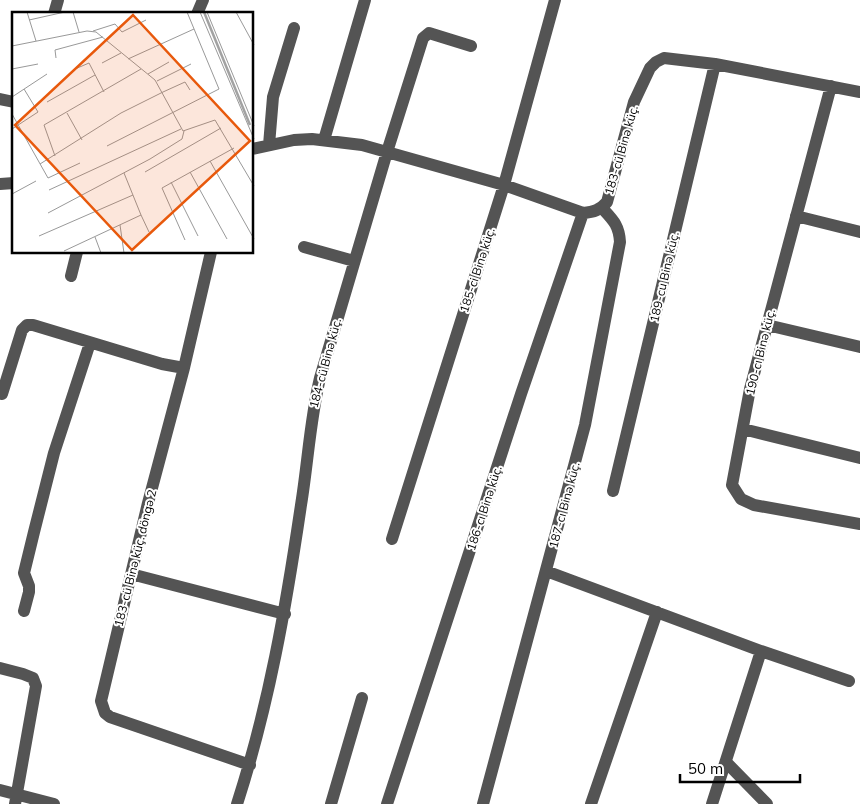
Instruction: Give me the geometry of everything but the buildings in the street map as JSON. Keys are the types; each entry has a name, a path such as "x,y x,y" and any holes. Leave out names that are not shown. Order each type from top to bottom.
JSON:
{"street":[{"path":"198,12 203,0"},
{"path":"324,140 365,0"},
{"name":"185-ci Binə küç.","path":"392,539 504,185 555,0"},
{"path":"269,145 273,97 294,28"},
{"name":"184-cü Binə küç.","path":"237,804 262,719 285,614 302,501 312,411 386,152 423,38 429,33 471,46"},
{"name":"183-cü Binə küç.","path":"584,213 594,212 602,208 607,202 634,102 650,68 664,58 715,64 860,92"},
{"name":"189-cu Binə küç.","path":"613,490 715,64"},
{"name":"190-cı Binə küç.","path":"831,86 750,389 732,485 741,499 754,505 860,524"},
{"path":"254,149 294,140 324,140 362,146 504,185 584,213"},
{"name":"187-cı Binə küç.","path":"483,804 585,425 620,242 619,230 602,208"},
{"name":"186-cı Binə küç.","path":"387,804 521,394 584,213"},
{"path":"796,216 860,232"},
{"path":"304,247 354,261"},
{"path":"70,276 76,254"},
{"name":"183-cü Binə küç. döngə 2","path":"211,254 101,700 104,713 110,717 250,764"},
{"path":"2,394 22,330 27,326 34,325 162,364 184,368"},
{"path":"767,326 860,347"},
{"path":"24,611 29,586 24,573 34,532 54,453 90,343"},
{"path":"742,429 860,458"},
{"path":"546,570 761,651 849,681"},
{"path":"131,574 285,614"},
{"path":"591,804 657,612"},
{"path":"712,804 761,651"},
{"path":"0,668 33,678 36,686 16,799"},
{"path":"331,804 362,698"},
{"path":"726,762 767,804"},
{"path":"0,790 16,799 54,804"}]}
